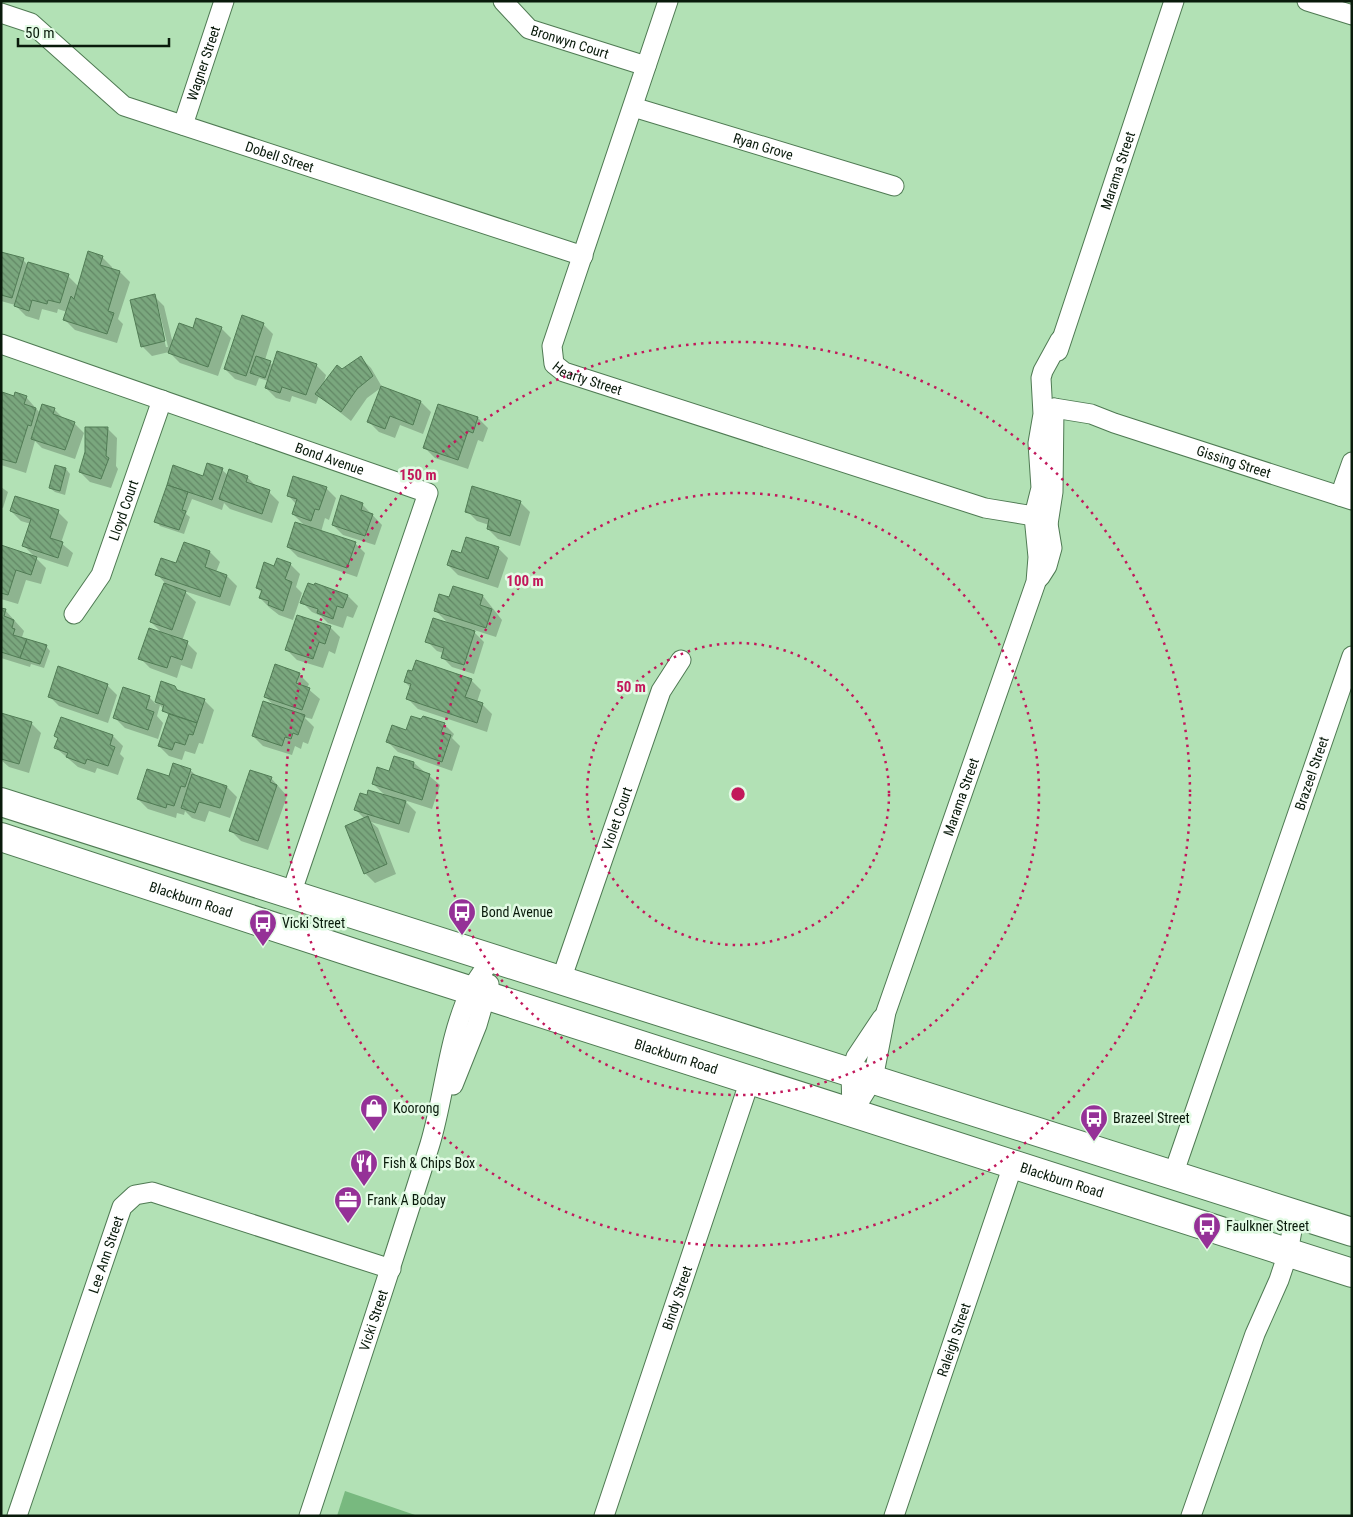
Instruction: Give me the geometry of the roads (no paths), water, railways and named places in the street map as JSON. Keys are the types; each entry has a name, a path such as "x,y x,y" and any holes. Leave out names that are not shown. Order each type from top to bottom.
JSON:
{"main road":[{"path":"1,802 1352,1232"},
{"name":"Blackburn Road","path":"1,837 479,993 1352,1273"}],"street":[{"name":"Wagner Street","path":"183,125 224,1"},
{"name":"Bronwyn Court","path":"503,1 529,28 646,66"},
{"name":"Hearty Street","path":"668,1 552,346 554,364 564,372 985,508 1004,519 1039,523"},
{"name":"Marama Street","path":"862,1076 856,1057 886,1012 1036,582 1039,523 1053,492 1052,376 1060,340 1174,1"},
{"path":"1307,1 1352,16"},
{"name":"Dobell Street","path":"1,13 31,23 124,106 583,256"},
{"name":"Ryan Grove","path":"633,107 894,186"},
{"name":"Bond Avenue","path":"1,344 428,493 291,894"},
{"name":"Lloyd Court","path":"74,614 101,575 162,400"},
{"name":"Gissing Street","path":"1051,413 1091,414 1114,424 1346,498"},
{"path":"1346,498 1352,462"},
{"name":"Brazeel Street","path":"1173,1175 1352,656"},
{"name":"Violet Court","path":"561,980 661,691 681,660"},
{"name":"Vicki Street","path":"309,1516 391,1269 436,1124 468,1050 479,993 492,958"},
{"path":"852,1113 862,1076"},
{"name":"Bindy Street","path":"604,1516 750,1080"},
{"name":"Raleigh Street","path":"894,1516 1013,1164"},
{"name":"Lee Ann Street","path":"17,1516 122,1207 135,1194 152,1192 391,1269"},
{"path":"1191,1516 1255,1334 1279,1280 1282,1251 1295,1213"}],"place":[{"name":"Bond Avenue","path":"462,936"},
{"name":"Vicki Street","path":"263,947"},
{"name":"Koorong","path":"374,1132"},
{"name":"Brazeel Street","path":"1094,1142"},
{"name":"Fish & Chips Box","path":"364,1187"},
{"name":"Frank A Boday","path":"348,1224"},
{"name":"Faulkner Street","path":"1207,1250"}]}
